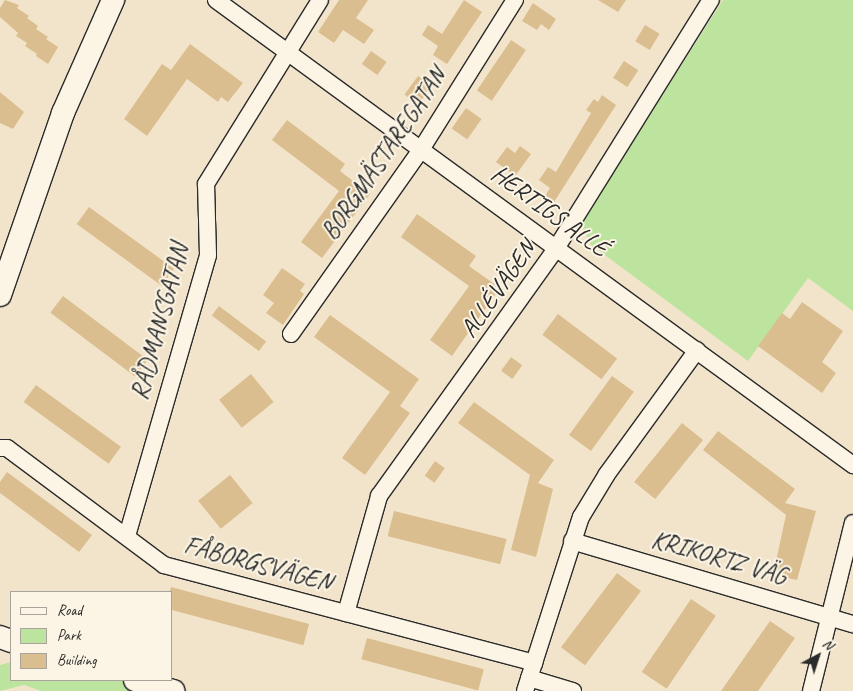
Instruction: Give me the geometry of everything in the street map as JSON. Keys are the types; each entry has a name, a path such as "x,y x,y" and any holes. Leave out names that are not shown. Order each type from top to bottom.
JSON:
{"street":[{"path":"0,295 60,122 113,0"},
{"name":"HERTIGS ALLÉ","path":"216,0 422,148 853,465"},
{"name":"RÅDMANSGATAN","path":"126,536 208,254 206,184 320,0"},
{"name":"BORGMÄSTAREGATAN","path":"291,334 422,148 515,0"},
{"name":"ALLÉVÄGEN","path":"346,613 379,496 558,248 711,0"},
{"path":"529,677 581,517 607,474 698,350"},
{"name":"FÅBORGSVÄGEN","path":"0,448 7,448 164,565 346,613 573,691"},
{"path":"811,691 853,523"},
{"name":"KRIKORTZ VÄG","path":"572,541 853,624"},
{"path":"138,681 173,691"}],"green space":[{"path":"723,0 853,0 853,311 808,278 748,361 590,244 581,223"},
{"path":"10,662 10,681 122,681 155,691 41,691 24,685 0,691 0,665"}],"building":[{"path":"5,0 19,5 17,8 29,16 27,18 38,26 36,29 58,47 48,64 25,46 27,43 16,36 18,33 0,17 0,8"},
{"path":"339,0 368,0 356,18 374,30 364,44 343,30 334,43 318,32"},
{"path":"464,0 482,12 447,64 433,55 438,46 422,35 428,25 442,34"},
{"path":"598,0 626,0 618,12"},
{"path":"533,3 556,19 549,30 541,24 537,30 522,21"},
{"path":"645,25 660,34 650,50 635,41"},
{"path":"511,40 526,50 492,101 477,91"},
{"path":"190,44 243,83 228,102 221,97 218,102 187,79 147,136 124,119 162,64 171,70"},
{"path":"371,51 387,62 377,75 362,64"},
{"path":"624,61 638,70 627,87 613,78"},
{"path":"418,76 432,86 418,105 404,95"},
{"path":"0,92 24,112 13,129 0,123"},
{"path":"602,95 616,105 554,202 545,196 550,188 539,180 548,167 556,172 591,113 586,110 594,99 598,102"},
{"path":"466,108 482,119 467,139 452,128"},
{"path":"287,120 345,164 340,171 370,194 322,258 301,242 339,191 272,140"},
{"path":"520,146 531,154 515,176 496,162 507,147 515,153"},
{"path":"89,207 174,269 162,286 77,224"},
{"path":"417,214 476,256 469,266 500,288 452,356 430,340 469,286 401,237"},
{"path":"282,268 305,284 300,291 304,294 283,325 266,313 274,303 263,295"},
{"path":"63,296 148,360 135,377 50,313"},
{"path":"802,302 843,331 822,362 836,373 822,393 758,346 782,313 790,319"},
{"path":"219,306 266,342 259,351 212,316"},
{"path":"558,314 617,359 601,379 542,335"},
{"path":"330,315 419,379 400,406 410,413 365,475 342,458 390,392 314,337"},
{"path":"511,357 522,365 512,379 501,371"},
{"path":"251,374 274,402 242,428 219,400"},
{"path":"612,376 634,392 591,451 569,435"},
{"path":"36,385 121,447 109,464 24,402"},
{"path":"474,402 554,460 538,483 553,489 536,557 511,550 530,475 458,423"},
{"path":"682,423 703,440 655,499 634,482"},
{"path":"718,431 795,489 785,503 816,511 797,580 773,575 786,515 703,450"},
{"path":"435,461 445,468 435,483 425,476"},
{"path":"7,472 92,535 79,552 0,493 0,482"},
{"path":"230,475 253,503 221,529 198,501"},
{"path":"394,511 507,539 500,564 388,536"},
{"path":"617,573 641,591 585,665 561,647"},
{"path":"171,587 309,624 303,645 172,610 172,591 170,591"},
{"path":"691,599 716,616 667,689 642,672"},
{"path":"770,621 795,638 758,691 721,691"},
{"path":"367,638 484,669 478,691 361,659"}]}
